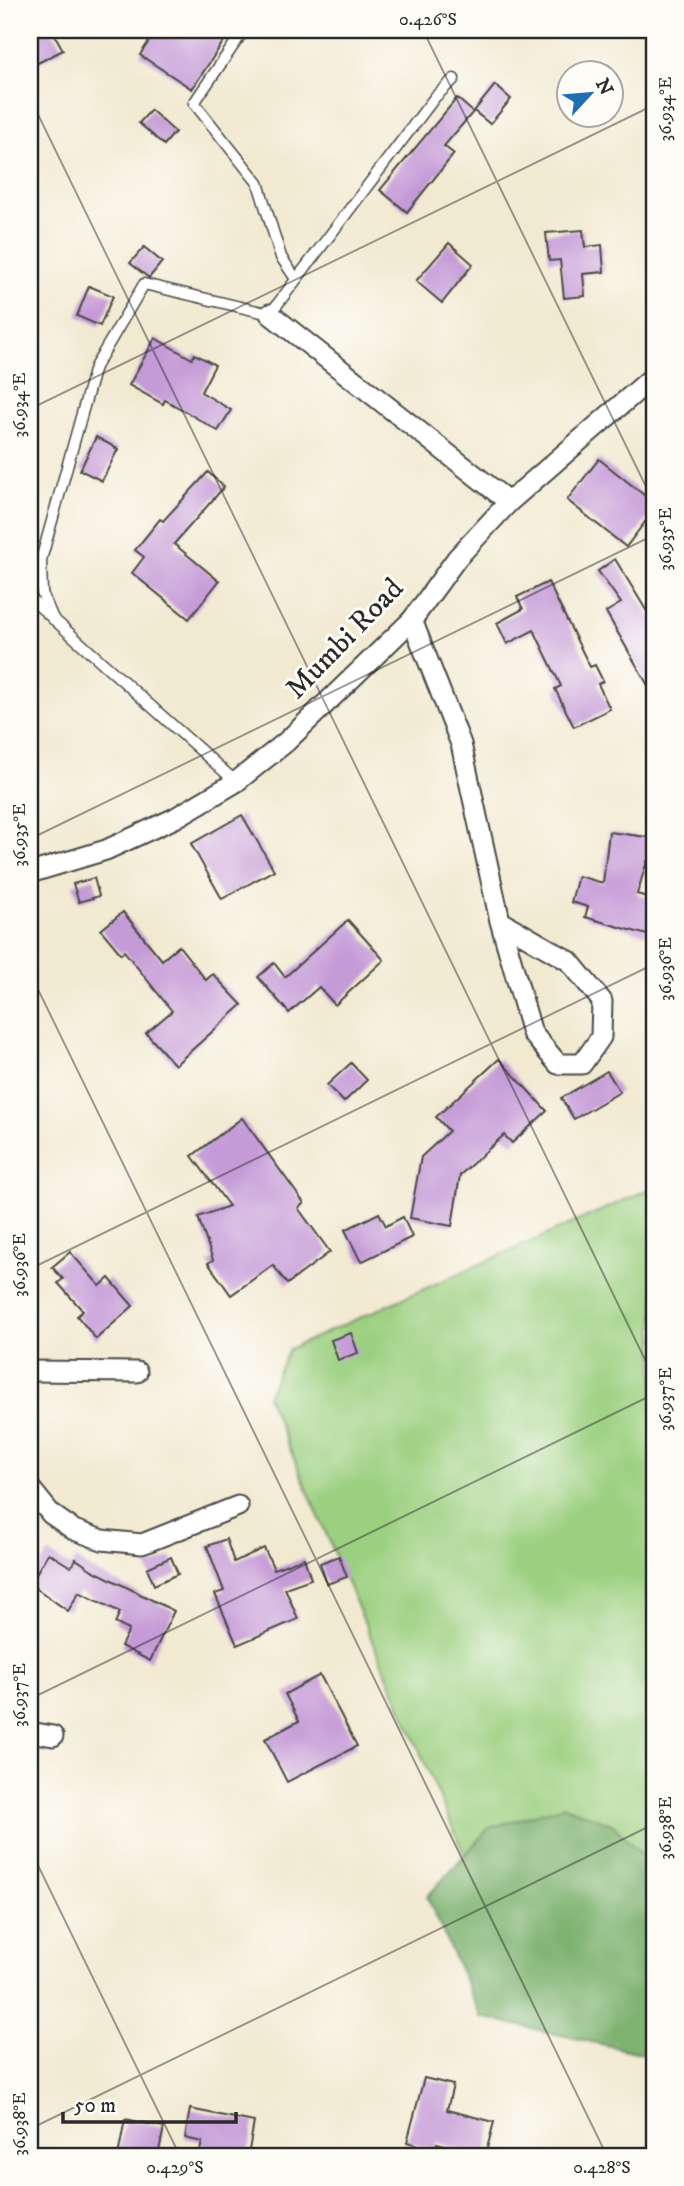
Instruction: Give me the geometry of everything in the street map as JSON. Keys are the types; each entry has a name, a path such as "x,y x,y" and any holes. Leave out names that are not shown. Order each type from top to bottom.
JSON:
{"street":[{"path":"270,314 509,502"},
{"name":"Mumbi Road","path":"30,873 106,850 175,818 236,782 286,742 412,620 457,558 509,502 654,376"},
{"path":"412,620 461,744 500,920 532,1032 558,1064 582,1063 601,1037 603,1001 569,961 500,920"},
{"path":"30,1371 138,1372"},
{"path":"30,1488 51,1514 74,1530 102,1540 142,1544 238,1506"},
{"path":"30,1732 53,1736"}],"lane":[{"path":"244,30 194,103 258,183 281,257 296,279"},
{"path":"53,619 42,593 41,561 95,367 144,284 270,314 435,97 454,79"},
{"path":"30,598 236,782"}],"green space":[{"path":"654,1187 654,2029 526,1998 267,1396 289,1349"},
{"path":"564,1806 612,1824 654,1867 654,2056 481,2017 427,1897 489,1828"}],"building":[{"path":"30,30 52,30 63,50 30,67"},
{"path":"168,30 231,30 192,89 140,55 155,32 163,37"},
{"path":"495,85 511,99 490,124 474,111"},
{"path":"457,98 473,112 444,146 454,154 407,212 380,190"},
{"path":"151,110 175,132 164,145 139,123"},
{"path":"583,230 585,247 602,245 604,272 583,274 585,296 564,298 560,260 549,261 546,233"},
{"path":"449,243 473,264 442,303 416,281"},
{"path":"144,247 162,262 149,278 130,263"},
{"path":"89,286 113,296 100,326 77,316"},
{"path":"155,338 192,359 195,354 215,365 201,392 231,410 218,431 165,400 163,404 129,385"},
{"path":"96,437 118,449 102,481 80,470"},
{"path":"599,459 654,503 654,510 626,547 567,500"},
{"path":"208,472 224,487 174,544 219,581 189,619 132,573 144,557 135,550 160,519 163,521"},
{"path":"615,559 654,623 654,696 606,612 621,603 598,571"},
{"path":"548,582 590,667 595,665 603,681 598,684 610,709 574,727 555,689 561,686 534,630 507,644 497,623 523,609 517,597"},
{"path":"242,815 274,870 222,899 191,844"},
{"path":"609,832 654,838 654,862 647,861 637,894 654,899 654,937 585,917 588,907 571,902 578,876 603,883"},
{"path":"94,878 99,896 79,902 73,884"},
{"path":"123,912 162,960 179,946 206,980 213,974 242,1005 175,1065 146,1033 172,1011 124,951 121,954 101,930"},
{"path":"348,920 384,960 335,1005 319,987 289,1013 258,977 274,963 285,977"},
{"path":"499,1059 547,1111 512,1143 504,1135 460,1175 452,1226 410,1218 421,1157 449,1131 436,1117"},
{"path":"351,1063 367,1080 344,1102 327,1085"},
{"path":"607,1071 620,1092 574,1119 561,1098"},
{"path":"242,1118 304,1203 298,1208 330,1252 287,1284 273,1265 231,1295 208,1263 213,1260 198,1217 229,1206 192,1156"},
{"path":"379,1213 386,1226 403,1217 412,1237 361,1262 345,1230"},
{"path":"70,1252 100,1286 109,1278 133,1306 96,1339 77,1316 83,1311 58,1283 63,1279 52,1267"},
{"path":"351,1333 358,1353 338,1360 331,1340"},
{"path":"226,1539 234,1562 264,1548 274,1569 304,1558 311,1579 285,1588 298,1619 237,1645 215,1594 224,1591 207,1546"},
{"path":"48,1553 71,1567 76,1559 92,1570 174,1611 150,1661 121,1646 129,1630 115,1623 120,1612 79,1592 68,1611 30,1584"},
{"path":"339,1556 347,1577 327,1584 320,1563"},
{"path":"171,1557 178,1574 154,1585 147,1568"},
{"path":"320,1675 357,1746 287,1782 265,1739 299,1721 285,1694"},
{"path":"424,2078 453,2085 447,2110 494,2122 485,2156 437,2143 435,2150 407,2142"},
{"path":"190,2109 254,2122 248,2156 199,2156 202,2142 185,2138"},
{"path":"125,2119 164,2127 158,2156 118,2156"}]}
